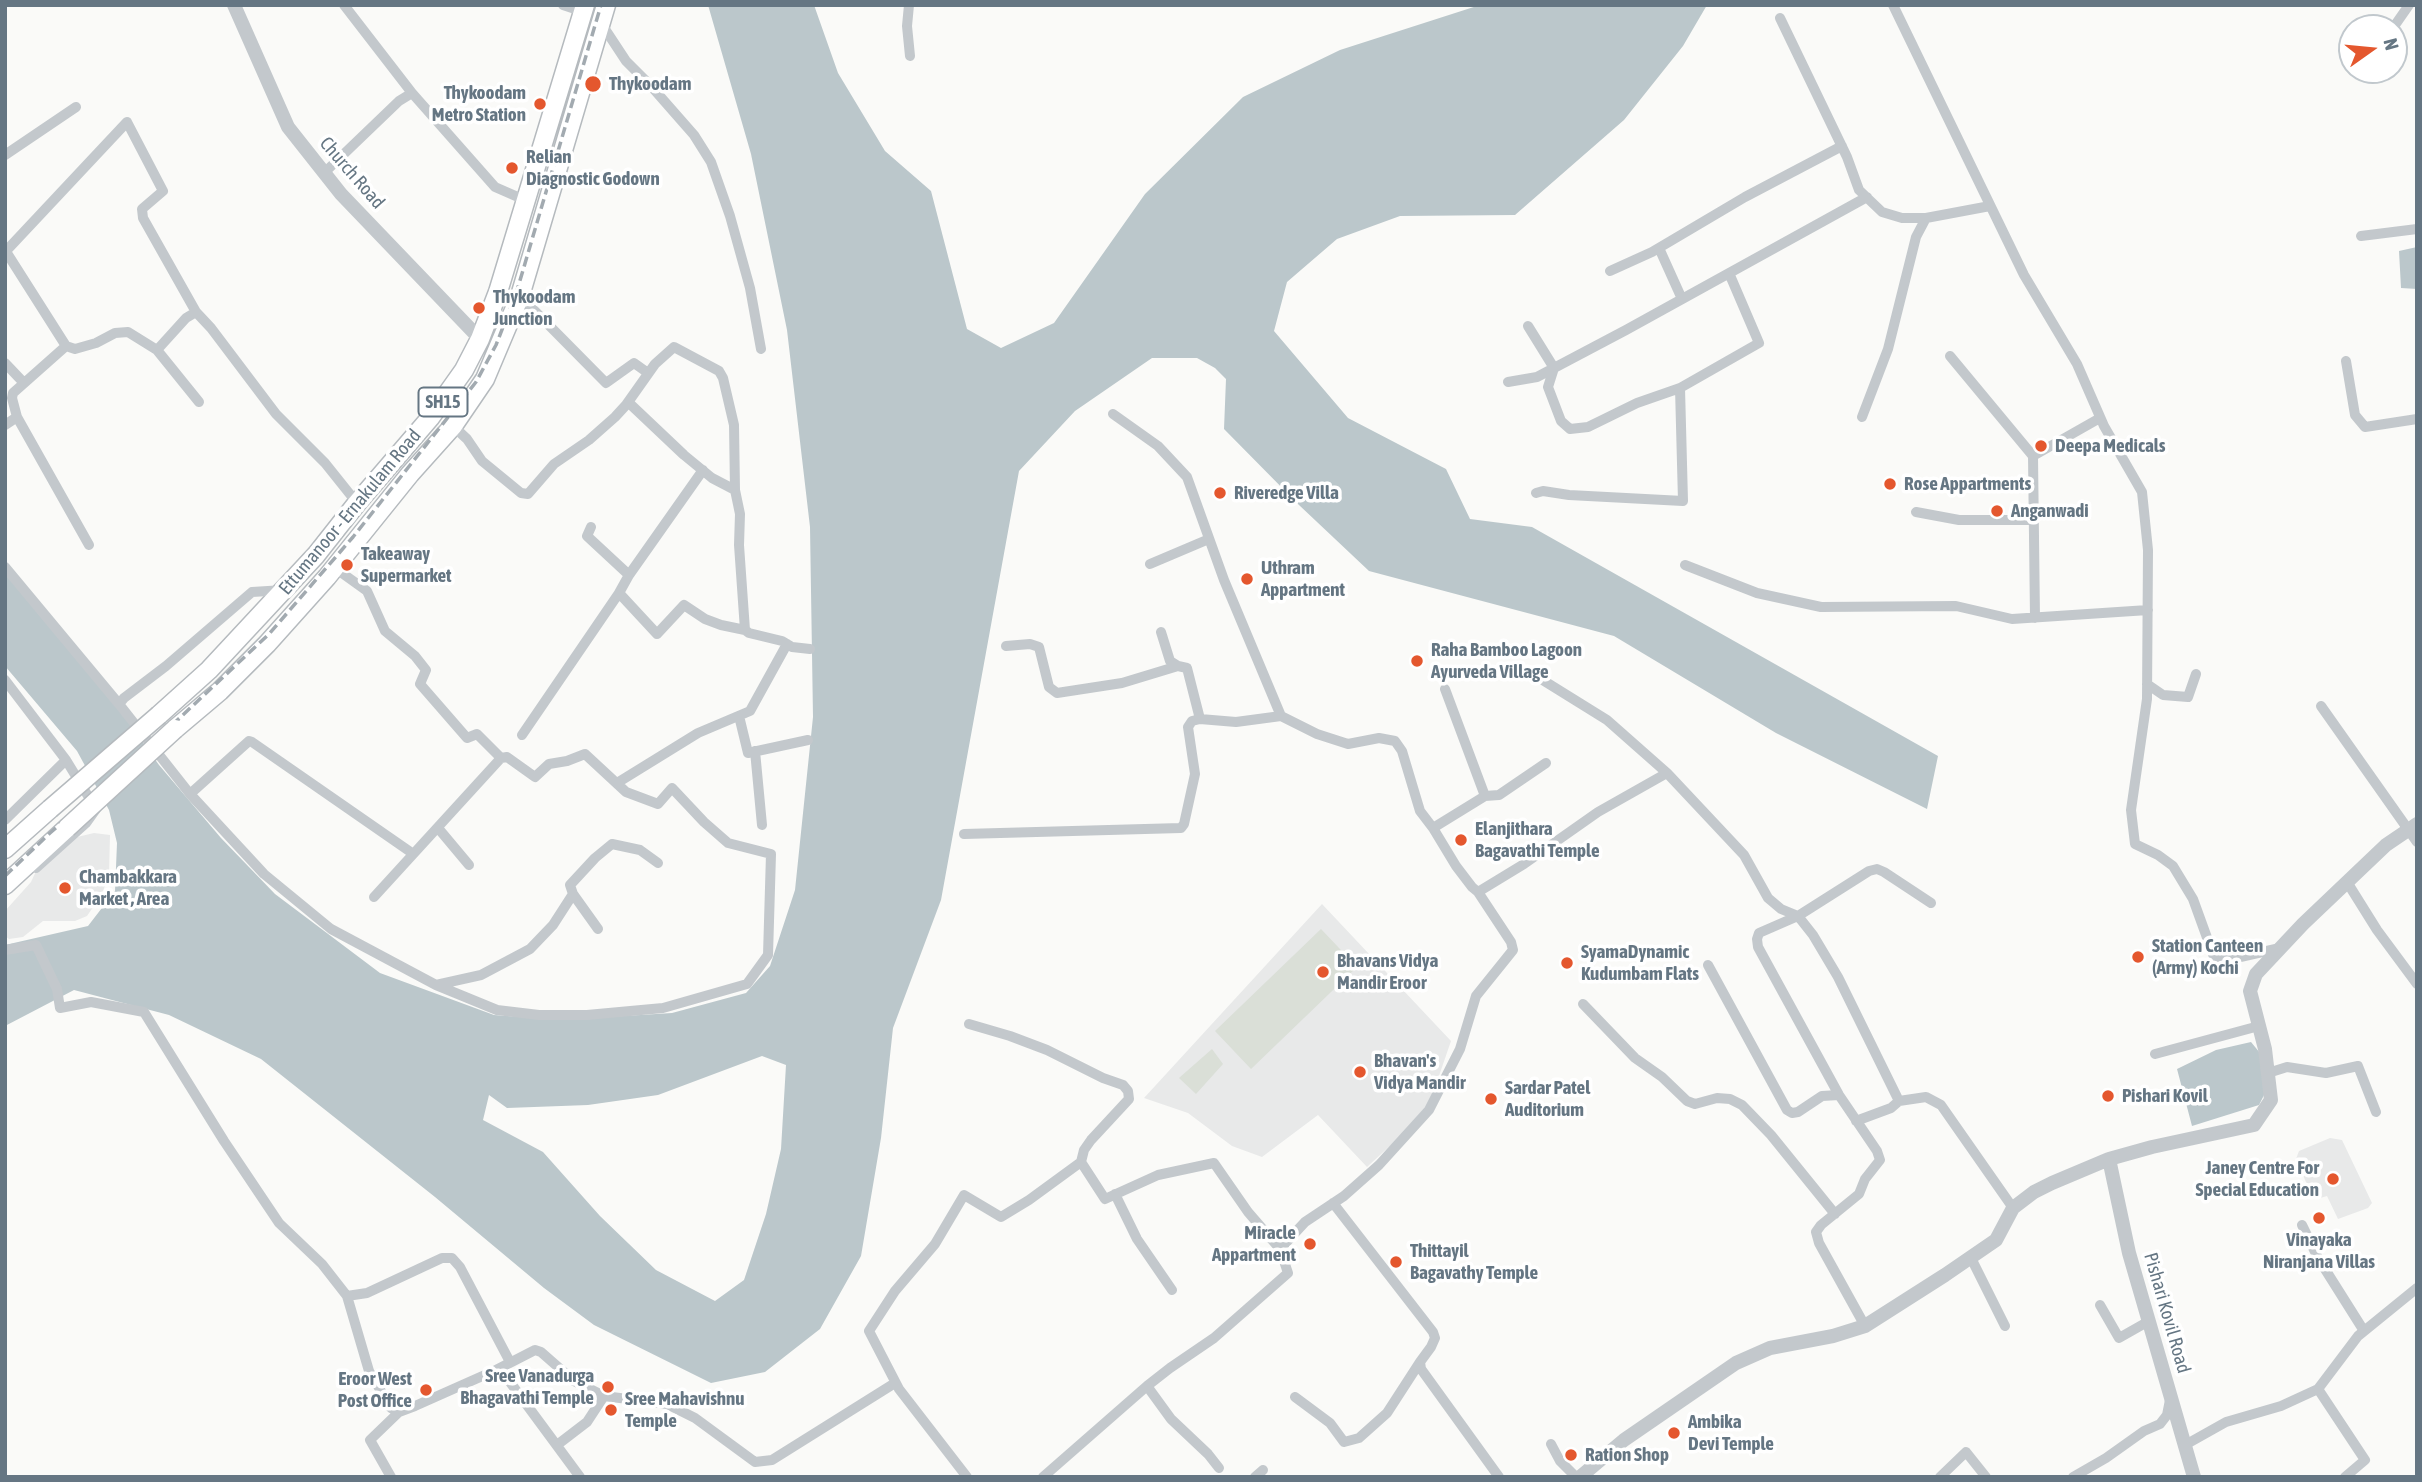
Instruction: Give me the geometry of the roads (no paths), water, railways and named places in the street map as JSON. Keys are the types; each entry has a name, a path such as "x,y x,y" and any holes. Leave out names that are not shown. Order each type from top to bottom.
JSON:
{"main road":[{"name":"Ettumanoor - Ernakulam Road","path":"5,849 209,670 316,555 450,392 480,339 498,292 584,9"},
{"path":"5,885 220,691 267,644 335,568 453,426 485,379 520,296 603,14"},
{"path":"382,475 398,489"}],"street":[{"name":"Church Road","path":"234,5 288,127 341,194 480,339"},
{"path":"344,5 412,93 495,187 527,201"},
{"path":"562,5 584,9"},
{"path":"909,5 907,26 910,57"},
{"path":"1893,5 2024,275 2077,364 2100,418 2142,492 2148,550 2147,684 2139,764 2131,810 2135,844 2173,866 2193,899 2214,957 2227,960 2280,948"},
{"path":"603,14 626,61 694,135 711,162 730,216 750,288 761,349"},
{"path":"1780,18 1842,146 1859,190 1882,212 1902,218 1926,218 1990,206"},
{"path":"324,173 399,101 412,93"},
{"path":"5,155 76,107"},
{"path":"199,402 157,350 128,332 115,333 96,343 75,349 66,346 6,250 127,122 163,191 142,209 143,218 196,312 276,414 333,472 357,503"},
{"path":"1611,271 1842,146"},
{"path":"1508,382 1537,377 1867,197"},
{"path":"1862,417 1888,349 1916,237 1926,218"},
{"path":"2361,236 2417,229"},
{"path":"1659,247 1682,299"},
{"path":"1528,326 1554,368 1548,387 1561,421 1570,429 1588,427 1637,402 1680,388 1759,342 1729,273"},
{"path":"520,296 607,383 634,363 648,373"},
{"path":"157,350 186,318 196,312"},
{"path":"66,346 13,393 12,398 17,417 89,545"},
{"path":"453,426 467,439 482,461 521,493 528,494 554,464 600,432 628,402 668,350 674,347 719,371 728,394 734,425 735,490 740,514 739,545 745,630"},
{"path":"1950,356 2033,456 2035,618"},
{"path":"2346,361 2354,415 2365,427 2417,419"},
{"path":"5,363 24,383"},
{"path":"1536,493 1543,491 1569,495 1683,501 1680,388"},
{"path":"628,402 703,470 735,490"},
{"path":"1113,414 1158,446 1187,477 1209,540 1281,716"},
{"path":"5,425 17,417"},
{"path":"2033,456 2100,418"},
{"path":"522,735 703,470"},
{"path":"1916,512 1959,520 2034,520"},
{"path":"591,527 587,536 629,575"},
{"path":"1150,564 1209,540"},
{"path":"1685,565 1757,593 1821,607 1956,606 2012,619 2148,611"},
{"path":"5,567 190,794 264,874 331,929 436,985 496,1010 539,1015 587,1015 663,1008 747,984 768,955 771,854 728,843 672,788 658,804 626,792 585,754 549,764 535,777 507,757 501,758 374,897"},
{"path":"335,568 367,592 384,631 415,656 426,670 420,684 467,738 477,734 501,758"},
{"path":"119,704 252,592 284,590"},
{"path":"159,756 301,616 311,593"},
{"path":"619,593 657,635 684,605 705,619 721,625 745,630 749,634 801,649 810,649"},
{"path":"1161,632 1170,661 1187,668 1200,719"},
{"path":"617,783 698,733 750,711 788,644"},
{"path":"1006,646 1030,644 1039,647 1049,687 1057,693 1122,683 1178,666"},
{"path":"2147,684 2163,695 2188,697 2196,674"},
{"path":"1541,678 1607,720 1667,773 1744,855 1768,898 1781,909 1798,916 1838,977 1899,1101"},
{"path":"5,680 66,760 96,809 86,823 5,896"},
{"path":"1445,689 1485,796"},
{"path":"1551,1444 1560,1461 1578,1477 1624,1440 1736,1363 1770,1348 1833,1336 1865,1326 1996,1240 2013,1208 2034,1192 2109,1159 2254,1125 2271,1100 2265,1049 2250,991 2256,974 2386,845 2414,832 2320,706"},
{"path":"739,716 748,753 808,740"},
{"path":"964,834 1181,828 1195,774 1188,727 1200,719 1255,721 1281,716 1317,734 1348,744 1379,738 1395,741 1402,751 1420,811 1462,874 1478,892 1511,942 1513,950 1476,996 1460,1049 1429,1110 1379,1165 1334,1203 1305,1222 1280,1249"},
{"path":"190,794 249,741 412,853"},
{"path":"755,751 762,825"},
{"path":"5,820 66,760"},
{"path":"1433,828 1485,796 1499,795 1546,763"},
{"path":"1478,892 1524,864 1598,812 1667,773"},
{"path":"438,828 469,865"},
{"path":"598,929 573,894 570,884 594,858 612,844 640,850 658,863"},
{"path":"1865,1326 1819,1243 1816,1232 1859,1195 1865,1179 1880,1160 1877,1151 1839,1095 1758,947 1757,939 1759,933 1798,916 1869,871 1877,869 1931,903"},
{"path":"2347,882 2377,930 2417,984"},
{"path":"436,985 481,975 530,949 553,925 573,894"},
{"path":"5,950 36,945 57,989 60,1008 91,1002 144,1012 223,1141 279,1223 322,1264 347,1296 369,1371 391,1408 399,1412"},
{"path":"1708,965 1787,1110 1792,1114 1822,1096 1839,1095"},
{"path":"1583,1004 1635,1058 1662,1077 1687,1101 1695,1104 1717,1098 1730,1099 1742,1105 1771,1135 1835,1214"},
{"path":"968,1477 895,1382 869,1331 895,1291 935,1244 964,1195 1001,1217 1081,1162 1084,1150 1091,1140 1129,1099 1128,1091 1123,1085 1038,1047 969,1024"},
{"path":"2155,1054 2259,1026"},
{"path":"2268,1073 2287,1067 2326,1073 2358,1066 2376,1112"},
{"path":"1856,1121 1891,1108 1899,1101 1926,1097 1941,1105 2013,1208"},
{"name":"Pishari Kovil Road","path":"2109,1159 2129,1253 2194,1477"},
{"path":"1044,1477 1147,1386 1214,1338 1288,1273 1280,1249 1248,1212 1214,1163 1158,1175 1105,1199 1081,1162"},
{"path":"1115,1194 1137,1239 1172,1290"},
{"path":"1294,1397 1331,1423 1344,1442 1359,1438 1387,1413 1435,1338 1334,1203"},
{"path":"2302,1225 2318,1258 2364,1331"},
{"path":"347,1296 367,1293 442,1258 452,1258 460,1267 510,1362"},
{"path":"1971,1258 2006,1326"},
{"path":"2185,1445 2226,1422 2281,1406 2318,1389 2358,1336 2417,1288"},
{"path":"2100,1305 2119,1338 2149,1321"},
{"path":"391,1477 370,1440 399,1412 535,1350 575,1381 604,1396 667,1404 695,1418 755,1462 772,1460 895,1382"},
{"path":"1420,1362 1432,1384 1499,1477"},
{"path":"496,1370 503,1374 580,1477"},
{"path":"1147,1386 1171,1419 1219,1468"},
{"path":"2318,1389 2365,1460 2345,1477"},
{"path":"2073,1477 2160,1423 2167,1415 2171,1394"},
{"path":"557,1445 587,1422 604,1396"},
{"path":"1940,1477 1966,1452 1986,1477"}],"railway":[{"path":"5,876 269,634 353,537 476,382 496,345 516,294 601,5"}],"place":[{"name":"Thykoodam","path":"593,84"},
{"name":"Thykoodam Metro Station","path":"540,104"},
{"name":"Relian Diagnostic Godown","path":"512,168"},
{"name":"Thykoodam Junction","path":"479,308"},
{"name":"Deepa Medicals","path":"2041,446"},
{"name":"Rose Appartments","path":"1890,484"},
{"name":"Riveredge Villa","path":"1220,493"},
{"name":"Anganwadi","path":"1997,511"},
{"name":"Takeaway Supermarket","path":"347,565"},
{"name":"Uthram Appartment","path":"1247,579"},
{"name":"Raha Bamboo Lagoon Ayurveda Village","path":"1417,661"},
{"name":"Elanjithara Bagavathi Temple","path":"1461,840"},
{"name":"Chambakkara Market , Area","path":"65,888"},
{"name":"Station Canteen (Army) Kochi","path":"2138,957"},
{"name":"SyamaDynamic Kudumbam Flats","path":"1567,963"},
{"name":"Bhavans Vidya Mandir Eroor","path":"1323,972"},
{"name":"Bhavan's Vidya Mandir","path":"1360,1072"},
{"name":"Pishari Kovil","path":"2108,1096"},
{"name":"Sardar Patel Auditorium","path":"1491,1099"},
{"name":"Janey Centre For Special Education","path":"2333,1179"},
{"name":"Vinayaka Niranjana Villas","path":"2319,1218"},
{"name":"Miracle Appartment","path":"1310,1244"},
{"name":"Thittayil Bagavathy Temple","path":"1396,1262"},
{"name":"Sree Vanadurga Bhagavathi Temple","path":"608,1387"},
{"name":"Eroor West Post Office","path":"426,1390"},
{"name":"Sree Mahavishnu Temple","path":"611,1410"},
{"name":"Ambika Devi Temple","path":"1674,1433"},
{"name":"Ration Shop","path":"1571,1455"}]}
